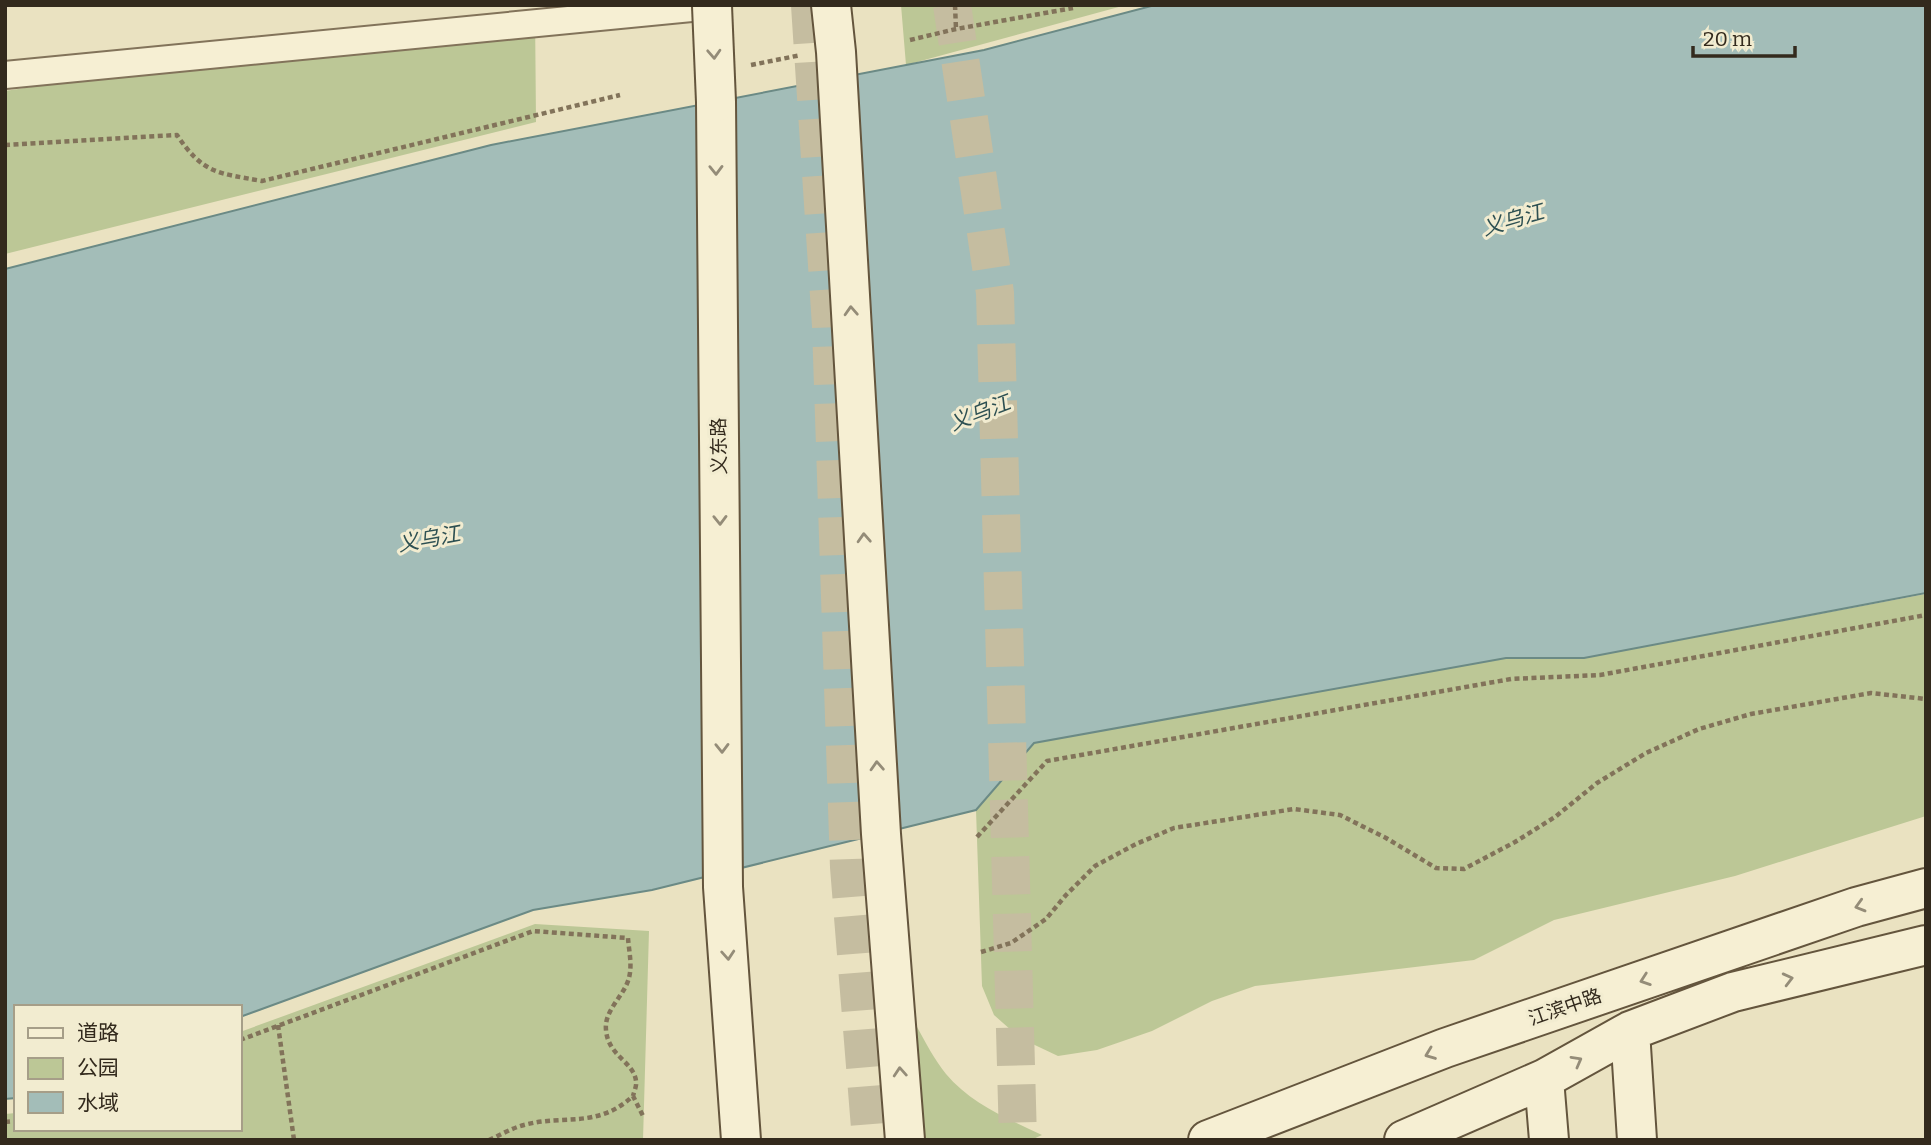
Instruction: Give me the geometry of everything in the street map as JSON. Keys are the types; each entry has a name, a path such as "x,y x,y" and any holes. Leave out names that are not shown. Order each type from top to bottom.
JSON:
{"main road":[{"name":"义东路","path":"712,5 716,102 723,887 741,1140"},
{"path":"831,5 821,53 905,1140"},
{"name":"江滨中路","path":"1208,1140 1445,1048 1856,907 1926,888"},
{"path":"1404,1140 1544,1079 1630,1031 1733,992 1926,945"},
{"path":"1630,1031 1637,1140"},
{"path":"1544,1079 1549,1140"}],"street":[{"path":"5,75 712,5"}],"path":[{"path":"956,5 956,29"},
{"path":"910,40 1073,8"},
{"path":"745,66 821,53"},
{"path":"5,145 177,135 192,156 215,172 262,181 620,95"},
{"path":"977,837 1047,761 1511,679 1600,675 1926,615"},
{"path":"981,952 1012,943 1046,919 1095,866 1174,828 1294,809 1340,815 1436,868 1464,869 1555,817 1597,783 1646,753 1699,729 1751,714 1871,693 1926,699"},
{"path":"242,1039 533,931 628,938 631,970 627,984 610,1011 605,1027 608,1042 618,1057 632,1070 637,1082 633,1096 604,1116 581,1121 524,1125 489,1140"},
{"path":"278,1025 295,1140"},
{"path":"633,1096 643,1116"}],"green space":[{"path":"901,5 1126,5 906,65"},
{"path":"535,11 536,122 5,254 5,91"},
{"path":"1926,594 1926,816 1735,876 1554,920 1474,960 1255,986 1212,1001 1152,1031 1097,1050 1058,1056 1020,1038 994,1015 982,986 976,810 1034,743 1506,658 1584,658"},
{"path":"535,924 649,931 643,1140 5,1140 5,1114 14,1113 14,1131 242,1131 242,1031"},
{"path":"917,1027 946,1074 966,1094 1042,1135 1031,1140 896,1140"}],"water":[{"name":"义乌江","path":"1155,5 1926,5 1926,593 1584,658 1506,658 1034,743 976,810 652,890 533,910 242,1016 242,1005 14,1005 14,1098 5,1099 5,269 491,145 984,50"}],"tunnel":[{"path":"810,5 831,326 849,867 871,1140"},
{"path":"952,5 995,293 1018,1140"}]}
